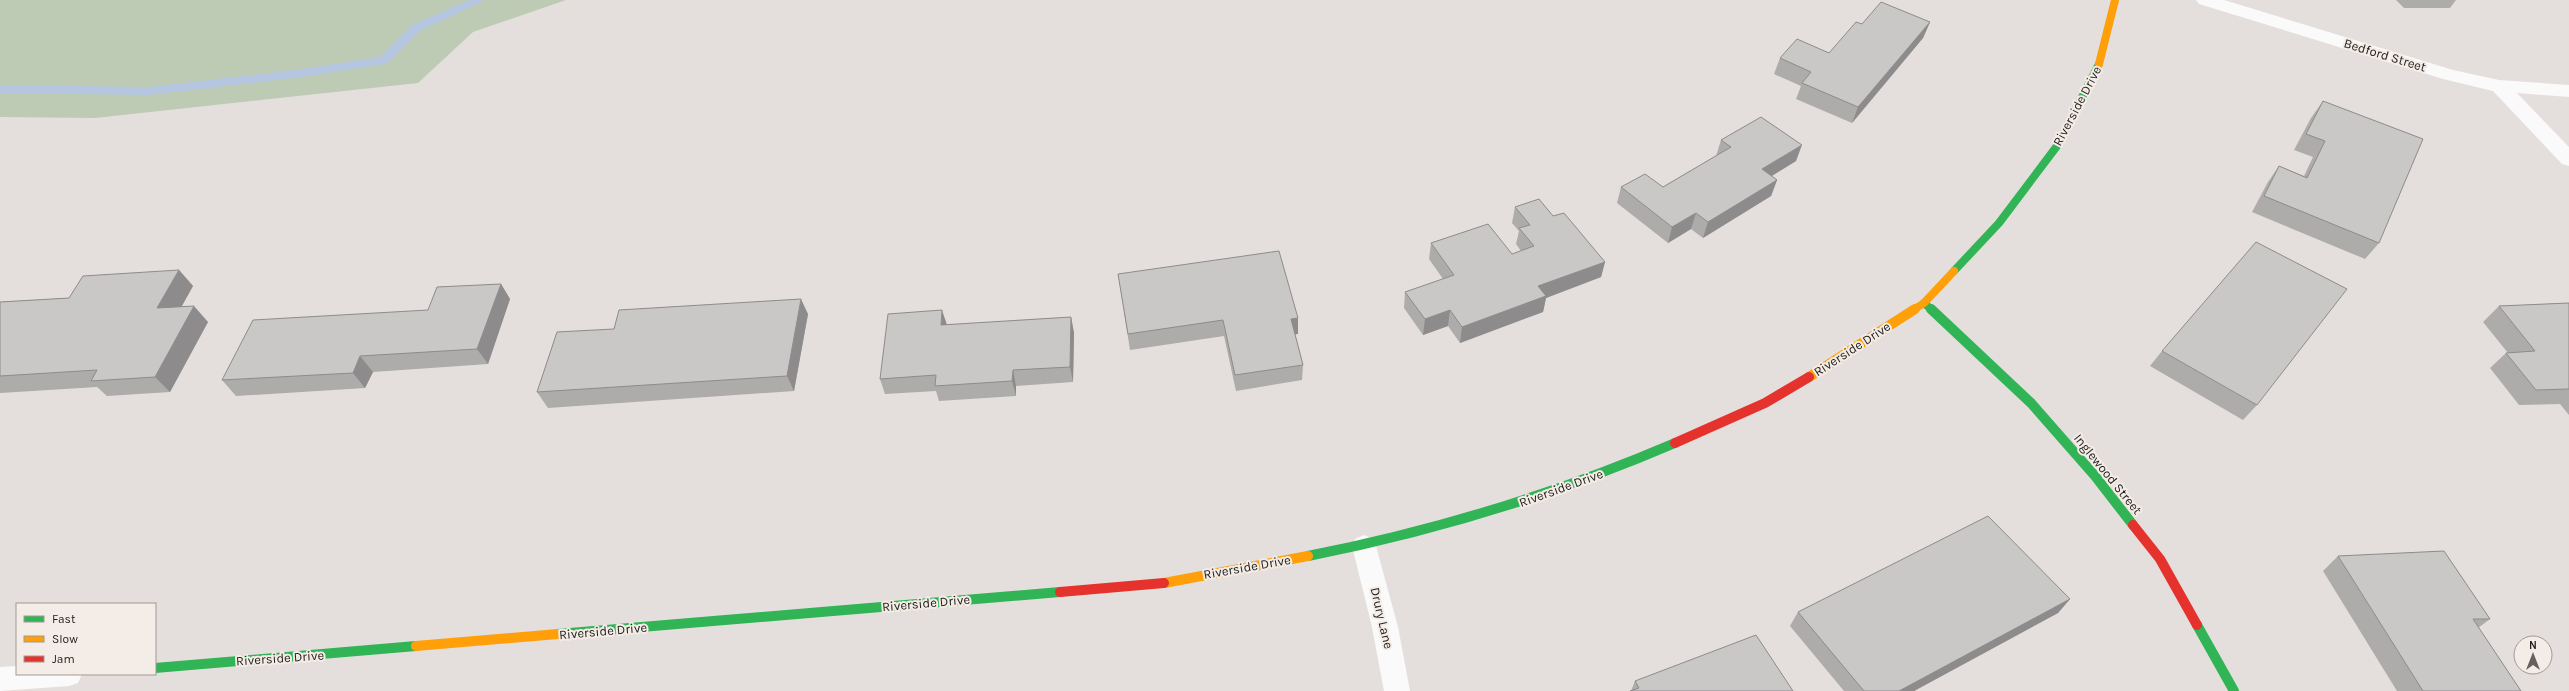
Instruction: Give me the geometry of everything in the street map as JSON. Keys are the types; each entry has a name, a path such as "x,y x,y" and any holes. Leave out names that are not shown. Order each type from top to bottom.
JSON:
{"street":[{"name":"Riverside Drive","path":"156,668 1162,583 1364,546 1484,516 1633,462 1765,403 1843,357 1924,302 1999,224 2057,146 2100,62 2115,0"},
{"name":"Bedford Street","path":"2205,0 2450,75 2499,86 2569,91"},
{"path":"2499,86 2569,159"},
{"name":"Inglewood Street","path":"1924,302 2031,403 2095,476 2160,559 2234,691"},
{"name":"Drury Lane","path":"1364,546 1385,627 1397,691"},
{"path":"0,679 55,675"}],"green space":[{"path":"0,0 566,0 473,32 418,83 95,118 0,117"}],"building":[{"path":"1881,2 1930,22 1858,107 1802,83 1811,72 1780,58 1797,39 1829,53 1856,22 1862,24"},
{"path":"2323,101 2423,139 2379,243 2264,196 2279,166 2307,178 2325,141 2306,134"},
{"path":"1761,117 1802,145 1762,169 1777,180 1708,222 1696,213 1672,227 1621,187 1645,174 1663,187 1731,147 1721,140"},
{"path":"1539,199 1553,216 1564,213 1605,262 1538,286 1546,296 1462,327 1450,310 1425,319 1405,292 1454,275 1431,243 1488,224 1512,254 1534,246 1519,228 1530,225 1515,207"},
{"path":"2256,242 2347,289 2257,405 2162,351"},
{"path":"1279,251 1298,318 1291,319 1303,365 1235,375 1223,320 1128,334 1118,274"},
{"path":"179,270 157,308 194,306 155,377 91,381 97,370 0,376 0,302 69,298 83,276"},
{"path":"501,284 477,349 360,356 353,373 222,380 253,320 428,310 437,287"},
{"path":"801,299 787,376 537,392 557,332 614,329 619,310"},
{"path":"2569,303 2569,389 2536,390 2506,353 2535,351 2499,306"},
{"path":"942,310 941,325 1071,317 1070,367 1013,370 1012,381 935,386 936,375 880,379 888,314"},
{"path":"1988,516 2070,599 1899,691 1864,691 1798,612"},
{"path":"2444,551 2490,619 2473,619 2521,691 2423,691 2338,556"},
{"path":"1756,635 1793,691 1630,691 1639,688 1635,681"}],"waterway":[{"path":"0,89 149,91 302,73 384,60 416,28 479,0"}],"traffic: fast":[{"path":"1954,271 1999,223 2057,146 2099,64"},
{"path":"1924,303 2031,403 2095,476 2133,525"},
{"path":"1308,556 1402,536 1495,511 1586,480 1675,443"},
{"path":"558,634 1060,592"},
{"path":"2197,625 2234,691"},
{"path":"156,668 416,646"}],"traffic: slow":[{"path":"2099,64 2115,0"},
{"path":"1809,377 1924,303 1954,271"},
{"path":"1164,583 1308,556"},
{"path":"416,646 558,634"}],"traffic: jam":[{"path":"1675,443 1765,403 1809,377"},
{"path":"2133,525 2160,559 2197,625"},
{"path":"1060,592 1164,583"}]}
